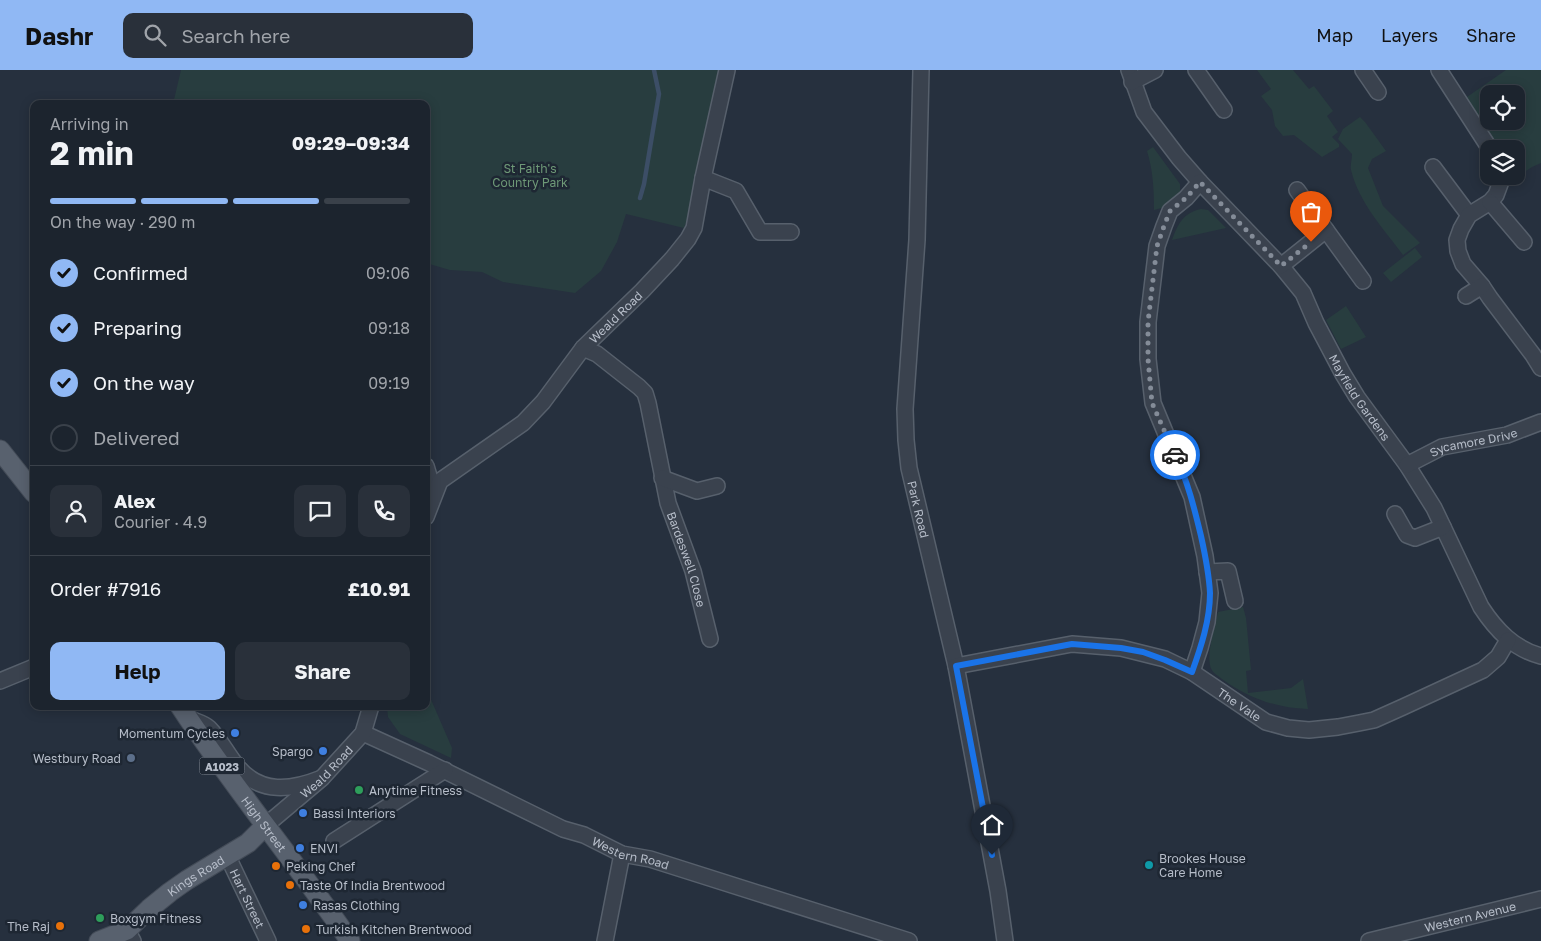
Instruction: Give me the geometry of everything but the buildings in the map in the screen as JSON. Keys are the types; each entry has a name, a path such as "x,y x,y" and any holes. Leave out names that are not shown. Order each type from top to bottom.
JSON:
{"main road":[{"path":"0,450 30,488"},
{"name":"High Street","path":"184,712 350,941"},
{"name":"Kings Road","path":"99,941 130,935 149,909 170,892 248,843 265,826"}],"street":[{"name":"Weald Road","path":"430,475 523,423 543,402 583,348 642,291 688,239 694,228 727,70"},
{"name":"Park Road","path":"921,70 918,240 905,409 906,440 909,468 956,666 998,892 1005,941"},
{"name":"Mayfield Gardens","path":"1155,70 1131,76 1144,112 1179,158 1281,266 1303,294 1357,397 1422,488 1488,618 1517,647 1541,656"},
{"path":"1196,70 1224,110"},
{"path":"1364,70 1378,92"},
{"path":"1440,70 1484,140"},
{"path":"1433,167 1469,215"},
{"path":"703,178 736,190 760,232 791,232"},
{"path":"1192,672 1207,622 1210,593 1205,556 1192,497 1152,403 1148,359 1148,322 1157,246 1170,211 1186,198 1200,182"},
{"path":"1500,185 1496,195 1490,202 1469,215 1457,240 1458,251 1463,264 1482,286 1541,368"},
{"path":"1297,190 1363,281"},
{"path":"1490,202 1524,242"},
{"path":"1281,266 1326,230"},
{"path":"1466,296 1482,286"},
{"name":"Bardeswell Close","path":"583,348 597,354 645,393 668,504 693,571 710,639"},
{"name":"Sycamore Drive","path":"1407,465 1442,447 1507,435 1541,422"},
{"path":"662,478 697,491 717,486"},
{"path":"1396,514 1407,535 1415,538 1443,527"},
{"path":"1207,572 1228,571 1235,601"},
{"name":"The Vale","path":"956,666 1072,644 1121,648 1143,652 1192,672 1266,722 1288,728 1309,730 1374,720 1404,708 1483,670 1498,657 1508,640"},
{"path":"0,681 30,669"},
{"name":"Weald Road","path":"265,826 322,778 363,733 370,710"},
{"path":"184,712 208,727 238,768 258,783 276,788 284,788 307,784 322,778"},
{"name":"Western Road","path":"363,733 445,770 563,829 584,835 622,854 650,859 909,941"},
{"path":"334,841 445,770"},
{"path":"605,941 622,854"},
{"name":"Hart Street","path":"227,856 268,941"},
{"name":"Western Avenue","path":"1369,941 1541,898"}],"green space":[{"name":"St Faith's Country Park","path":"181,70 727,70 703,178 684,228 626,214 617,242 601,271 575,293 503,282 482,272 450,270 430,264 430,100 174,100"},
{"path":"1257,70 1293,70 1309,89 1314,86 1333,111 1327,116 1338,132 1332,137 1339,144 1339,147 1322,157 1294,135 1283,136 1275,126 1272,110 1261,96 1271,89"},
{"path":"1506,70 1541,70 1541,163 1525,172 1525,140 1489,140 1483,130 1525,130 1525,85 1484,85"},
{"path":"1480,88 1480,125 1464,99"},
{"path":"1360,117 1386,151 1372,159 1368,168 1383,206 1420,243 1403,255 1366,205 1351,170 1352,154 1338,139 1343,129"},
{"path":"1153,147 1180,184 1180,193 1169,206 1154,210 1153,180 1147,151"},
{"path":"1201,209 1208,210 1226,228 1172,240 1185,216"},
{"path":"1415,248 1422,257 1391,282 1383,273"},
{"path":"1346,306 1366,337 1341,349 1326,320"},
{"path":"1243,607 1246,618 1251,670 1246,671 1248,693 1291,688 1303,679 1308,709 1285,707 1252,697 1232,686 1212,670 1209,659 1218,612"},
{"path":"430,697 452,748 451,758 400,734 388,717 387,710 430,710"}],"waterway":[{"path":"640,198 659,94 654,70"}],"way so far":[{"path":"1175,455 1152,403 1148,359 1148,322 1157,246 1170,211 1186,198 1200,182 1281,266 1311,242"}],"place":[{"name":"Momentum Cycles","path":"235,733"},
{"name":"Spargo","path":"323,751"},
{"name":"Westbury Road","path":"131,758"},
{"name":"Anytime Fitness","path":"359,790"},
{"name":"Bassi Interiors","path":"303,813"},
{"name":"ENVI","path":"300,848"},
{"name":"Brookes House Care Home","path":"1149,865"},
{"name":"Peking Chef","path":"276,866"},
{"name":"Taste Of India Brentwood","path":"290,885"},
{"name":"Rasas Clothing","path":"303,905"},
{"name":"Boxgym Fitness","path":"100,918"},
{"name":"The Raj","path":"60,926"},
{"name":"Turkish Kitchen Brentwood","path":"306,929"}],"route":[{"path":"992,855 956,666 1072,644 1096,645 1143,652 1192,672 1207,622 1210,593 1205,556 1192,497 1175,455"}]}
